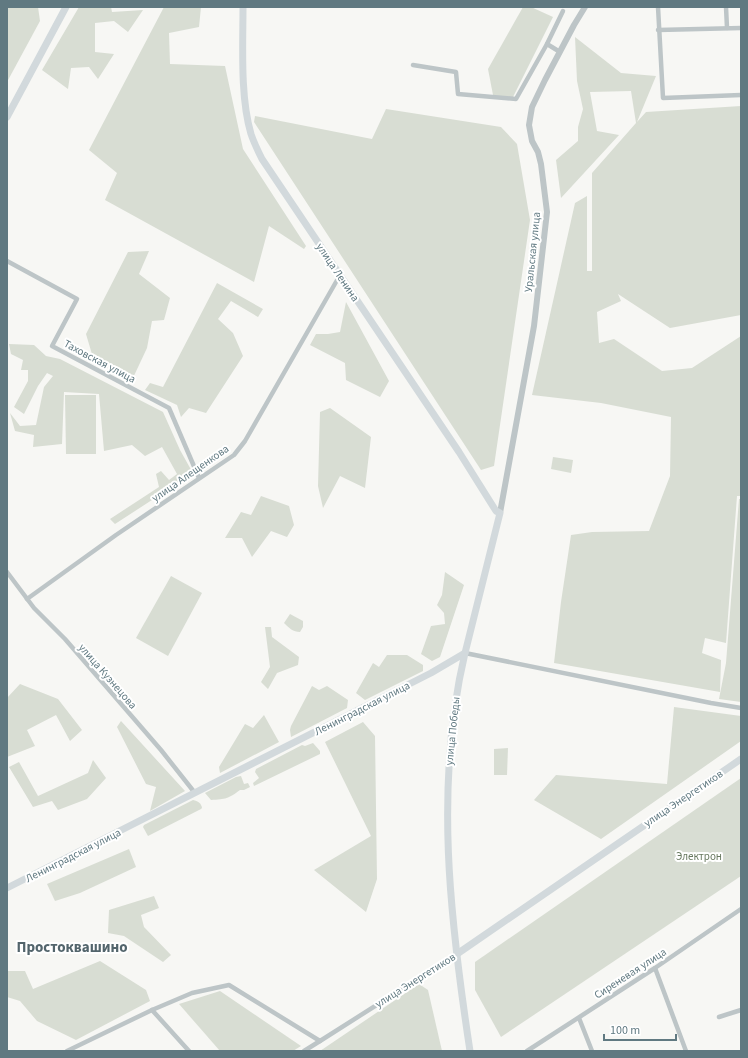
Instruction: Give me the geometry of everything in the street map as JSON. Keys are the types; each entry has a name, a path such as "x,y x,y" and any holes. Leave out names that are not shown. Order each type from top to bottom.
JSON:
{"main road":[{"path":"7,117 66,7"},
{"name":"улица Ленина","path":"244,7 244,94 247,119 251,134 262,159 496,511 500,513"},
{"name":"улица Победы","path":"470,1051 457,954 449,866 447,787 457,686 500,513"},
{"name":"Ленинградская улица","path":"7,888 431,673 465,653"},
{"name":"улица Энергетиков","path":"457,954 741,759"}],"street":[{"name":"Уральская улица","path":"500,513 534,326 547,212 541,164 538,152 532,141 528,125 532,107 585,7"},
{"path":"658,7 658,30 663,98 741,95"},
{"path":"726,7 727,28"},
{"path":"413,65 456,72 458,94 516,98 563,11"},
{"path":"658,30 741,28"},
{"path":"546,44 560,52"},
{"name":"Таховская улица","path":"7,261 78,299 52,346 169,408 199,478"},
{"name":"улица Алещенкова","path":"27,600 116,535 234,454 245,441 340,275"},
{"name":"улица Кузнецова","path":"7,572 27,600 65,639 161,750 195,793"},
{"path":"465,653 741,708"},
{"name":"Сиреневая улица","path":"528,1051 741,910"},
{"name":"улица Энергетиков","path":"304,1051 457,954"},
{"path":"655,968 686,1051"},
{"path":"67,1051 152,1010 192,993 229,986 320,1041"},
{"path":"152,1010 189,1051"},
{"path":"719,1017 741,1010"},
{"path":"579,1018 592,1051"}],"green space":[{"path":"7,7 38,7 40,21 7,82"},
{"path":"79,7 111,7 112,12 143,10 128,32 114,21 95,23 95,52 114,54 98,79 89,67 71,68 68,89 42,70"},
{"path":"164,7 201,7 199,27 169,33 170,64 225,66 243,149 306,246 304,249 269,226 254,282 105,200 117,173 89,150"},
{"path":"523,7 531,7 553,17 512,99 493,95 488,69"},
{"path":"575,37 621,73 656,76 637,122 646,112 741,106 741,315 670,328 618,294 621,301 597,312 599,343 614,339 662,371 692,368 741,336 741,496 737,496 726,643 705,638 702,653 721,660 720,692 554,663 571,535 592,532 649,531 670,476 671,417 601,403 532,395 575,203 587,196 587,271 592,271 592,173 636,123 631,91 590,92 597,131 619,135 561,198 556,160 578,141 578,127 583,109 577,81"},
{"path":"386,109 501,127 517,144 530,220 494,466 481,470 254,122 255,116 372,139"},
{"path":"149,251 139,274 170,298 164,320 152,321 147,348 132,380 94,361 86,334 128,252"},
{"path":"217,283 263,309 258,317 231,301 218,319 233,333 243,356 206,413 189,408 181,417 177,405 145,390 150,383 163,387"},
{"path":"346,302 389,381 380,397 346,380 345,363 310,345 316,334 340,332"},
{"path":"9,344 34,345 46,356 60,359 163,412 180,450 194,475 192,474 115,524 110,519 159,487 156,474 161,471 169,480 177,474 162,447 145,456 132,445 104,451 99,394 64,392 62,444 33,447 34,435 15,431 10,413 20,426 36,425 44,387 53,376 47,373 38,386 24,414 14,407 28,381 28,370 21,370 23,360 11,354"},
{"path":"65,395 96,395 96,454 66,454"},
{"path":"330,408 371,437 365,488 340,476 323,508 318,486 320,412"},
{"path":"553,457 573,460 571,473 551,469"},
{"path":"261,496 289,506 294,525 287,537 271,531 252,557 242,538 225,538 241,512 251,515"},
{"path":"739,499 741,499 741,702 719,699 726,663"},
{"path":"445,572 464,585 440,657 432,661 421,654 431,626 445,624 444,613 437,605 442,595"},
{"path":"171,576 202,593 168,656 136,638"},
{"path":"290,614 303,621 303,627 300,632 289,628 284,623"},
{"path":"265,627 271,627 272,637 299,657 298,665 277,673 268,689 261,682 270,667"},
{"path":"387,655 407,655 423,665 423,671 365,700 356,693 373,663 379,667"},
{"path":"20,684 58,699 82,730 70,741 56,715 27,730 35,746 7,757 7,698"},
{"path":"312,686 319,690 327,686 348,700 347,708 291,737 291,726"},
{"path":"674,707 741,716 741,741 601,839 534,800 556,775 667,784"},
{"path":"264,715 279,742 220,773 219,767 245,724 253,728"},
{"path":"121,721 185,791 150,811 156,787 146,784 117,727"},
{"path":"363,722 375,736 377,879 366,912 314,870 371,836 325,742"},
{"path":"313,743 320,751 320,754 254,786 253,783 259,778 255,772 256,769 302,745 305,746"},
{"path":"508,748 507,775 494,775 494,749"},
{"path":"93,760 106,778 87,799 58,810 52,801 33,807 9,767 19,762 38,796 88,773"},
{"path":"241,776 244,784 248,783 250,787 240,790 230,797 211,800 205,793 236,777"},
{"name":"Электрон","path":"741,778 741,876 501,1037 475,990 475,962"},
{"path":"193,800 200,804 201,809 148,836 143,827 144,825"},
{"path":"129,849 136,867 80,893 55,901 47,884"},
{"path":"154,896 159,908 141,915 144,927 171,955 163,962 124,936 108,933 109,910"},
{"path":"100,961 146,990 150,1001 76,1040 37,1021 20,1001 7,997 7,971 25,971 33,989"},
{"path":"419,984 428,990 442,1051 320,1051"},
{"path":"220,991 301,1046 293,1051 220,1051 179,1004"}],"district":[{"name":"Простоквашино","path":"72,947"}]}
